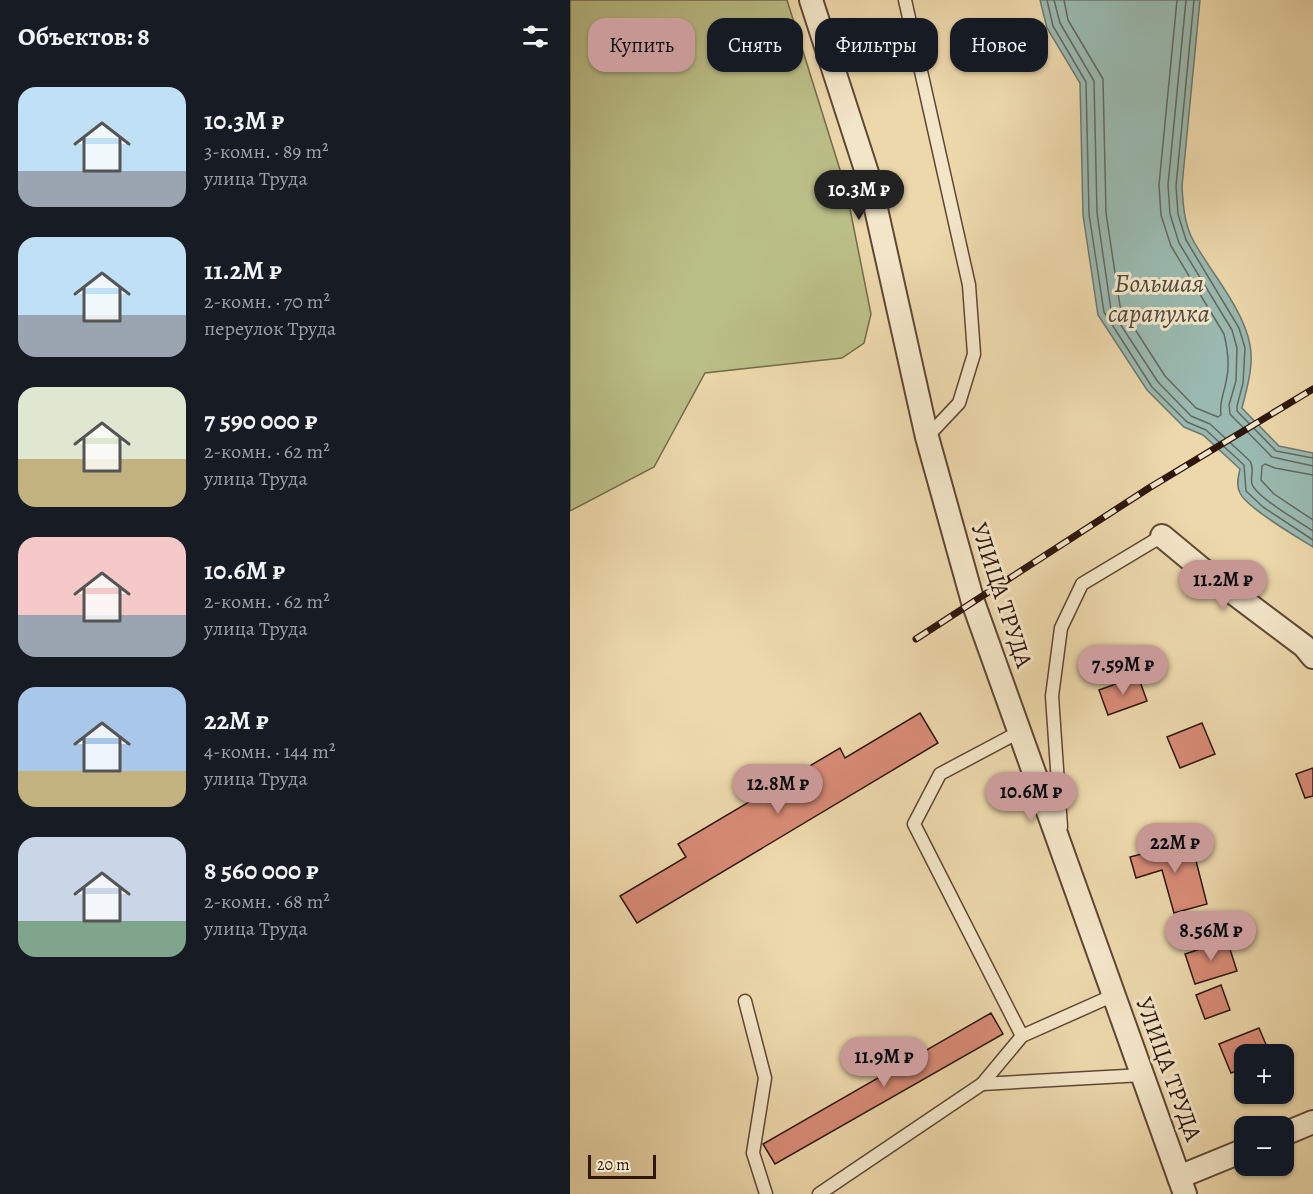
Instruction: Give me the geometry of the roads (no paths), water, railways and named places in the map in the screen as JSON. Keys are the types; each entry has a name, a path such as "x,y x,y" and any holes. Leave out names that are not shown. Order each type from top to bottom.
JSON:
{"street":[{"name":"УЛИЦА ТРУДА","path":"811,0 870,182 927,437 973,602 1182,1185"},
{"path":"1162,536 1304,646 1313,657"},
{"path":"1294,1130 1313,1122"},
{"path":"1182,1185 1234,1156"}],"lane":[{"path":"905,0 969,285 974,354 959,403 927,437"},
{"path":"1063,852 1052,696 1061,628 1082,584 1162,536"},
{"path":"1019,732 940,774 915,824 1022,1036"},
{"path":"819,1194 982,1084 1022,1036 1114,995"},
{"path":"745,1001 765,1078 753,1153 766,1194"},
{"path":"982,1084 1143,1076"}],"water":[{"name":"Большая сарапулка","path":"1040,0 1200,0 1182,186 1186,220 1193,240 1234,304 1246,331 1251,360 1242,408 1279,446 1313,453 1313,547 1273,522 1244,499 1238,487 1240,469 1203,435 1184,427 1147,390 1098,315 1083,215 1080,83 1048,30 1048,18 1044,18"}],"railway":[{"path":"916,639 1149,488 1313,389"}]}
